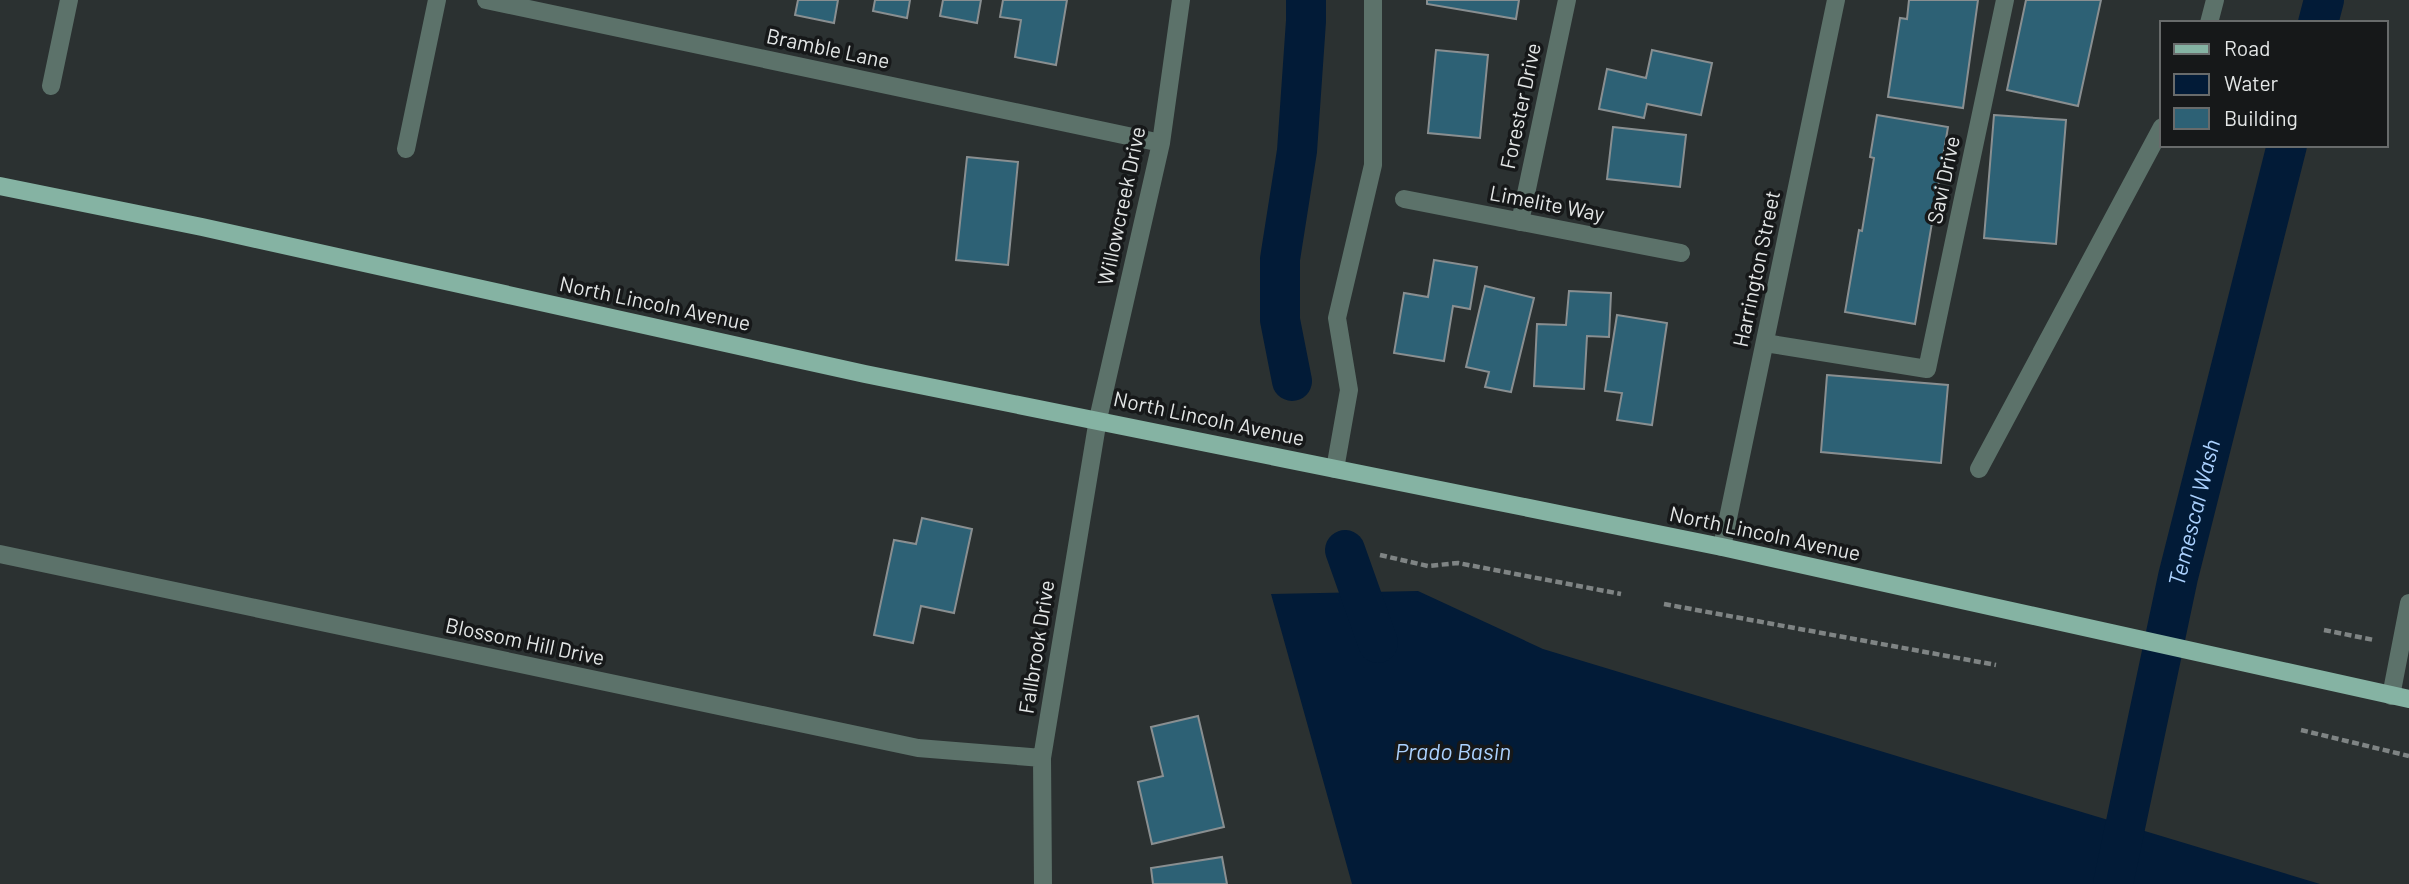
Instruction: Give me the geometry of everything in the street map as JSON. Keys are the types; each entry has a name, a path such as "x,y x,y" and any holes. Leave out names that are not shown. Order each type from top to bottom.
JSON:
{"main road":[{"name":"North Lincoln Avenue","path":"0,186 865,374 1722,547 2409,699"}],"street":[{"path":"51,86 69,0"},
{"path":"406,149 438,0"},
{"name":"Bramble Lane","path":"486,0 1161,143"},
{"name":"Willowcreek Drive","path":"1098,419 1161,143 1181,0"},
{"path":"1335,469 1349,390 1337,318 1373,164 1373,0"},
{"name":"Forester Drive","path":"1520,222 1567,0"},
{"name":"Harrington Street","path":"1722,547 1836,0"},
{"name":"Savi Drive","path":"1765,343 1927,369 2005,0"},
{"path":"2210,21 2215,0"},
{"path":"1979,470 2160,131"},
{"name":"Limelite Way","path":"1404,199 1681,253"},
{"name":"Fallbrook Drive","path":"1043,884 1042,758 1098,419"},
{"name":"Blossom Hill Drive","path":"0,554 918,748 1042,758"},
{"path":"2391,695 2409,603"}],"path":[{"path":"1380,555 1428,566 1458,563 1621,594"},
{"path":"1664,604 1996,665"},
{"path":"2324,630 2385,642"},
{"path":"2301,730 2409,756"}],"water":[{"name":"Prado Basin","path":"1418,591 1543,649 2320,884 1352,884 1271,594"}],"building":[{"path":"798,0 838,0 834,23 795,15"},
{"path":"875,0 910,0 907,18 873,11"},
{"path":"943,0 981,0 977,23 940,16"},
{"path":"1003,0 1067,0 1056,65 1015,57 1021,20 1000,17"},
{"path":"1427,0 1519,0 1516,19 1427,4"},
{"path":"1909,0 1978,0 1963,108 1888,97 1900,18 1907,19"},
{"path":"2026,0 2101,0 2078,106 2007,90"},
{"path":"1436,50 1488,55 1480,138 1428,133"},
{"path":"1652,50 1712,63 1701,115 1647,104 1644,118 1599,109 1607,69 1646,78"},
{"path":"1877,115 1948,127 1915,324 1845,312 1874,158 1870,157"},
{"path":"1994,115 2066,120 2056,244 1984,238"},
{"path":"1613,127 1686,135 1680,187 1607,179"},
{"path":"967,157 1018,162 1008,265 956,260"},
{"path":"1434,260 1477,267 1470,309 1453,306 1444,361 1394,353 1404,293 1428,297"},
{"path":"1485,286 1534,298 1511,392 1485,387 1489,372 1466,367"},
{"path":"1569,291 1611,293 1609,337 1587,336 1584,389 1534,386 1537,324 1566,325"},
{"path":"1617,315 1667,323 1652,425 1617,420 1622,393 1605,391"},
{"path":"1827,375 1948,385 1941,463 1821,452"},
{"path":"922,518 972,529 954,613 921,606 913,643 874,635 894,540 916,544"},
{"path":"1198,716 1224,827 1152,844 1138,782 1163,776 1151,727"},
{"path":"1222,857 1227,884 1153,884 1151,868"}],"waterway":[{"path":"1292,381 1280,320 1280,259 1297,151 1306,0"},
{"name":"Temescal Wash","path":"2319,21 2324,0"},
{"name":"Temescal Wash","path":"2113,884 2178,577 2286,147"},
{"path":"1345,550 1378,643"}]}
